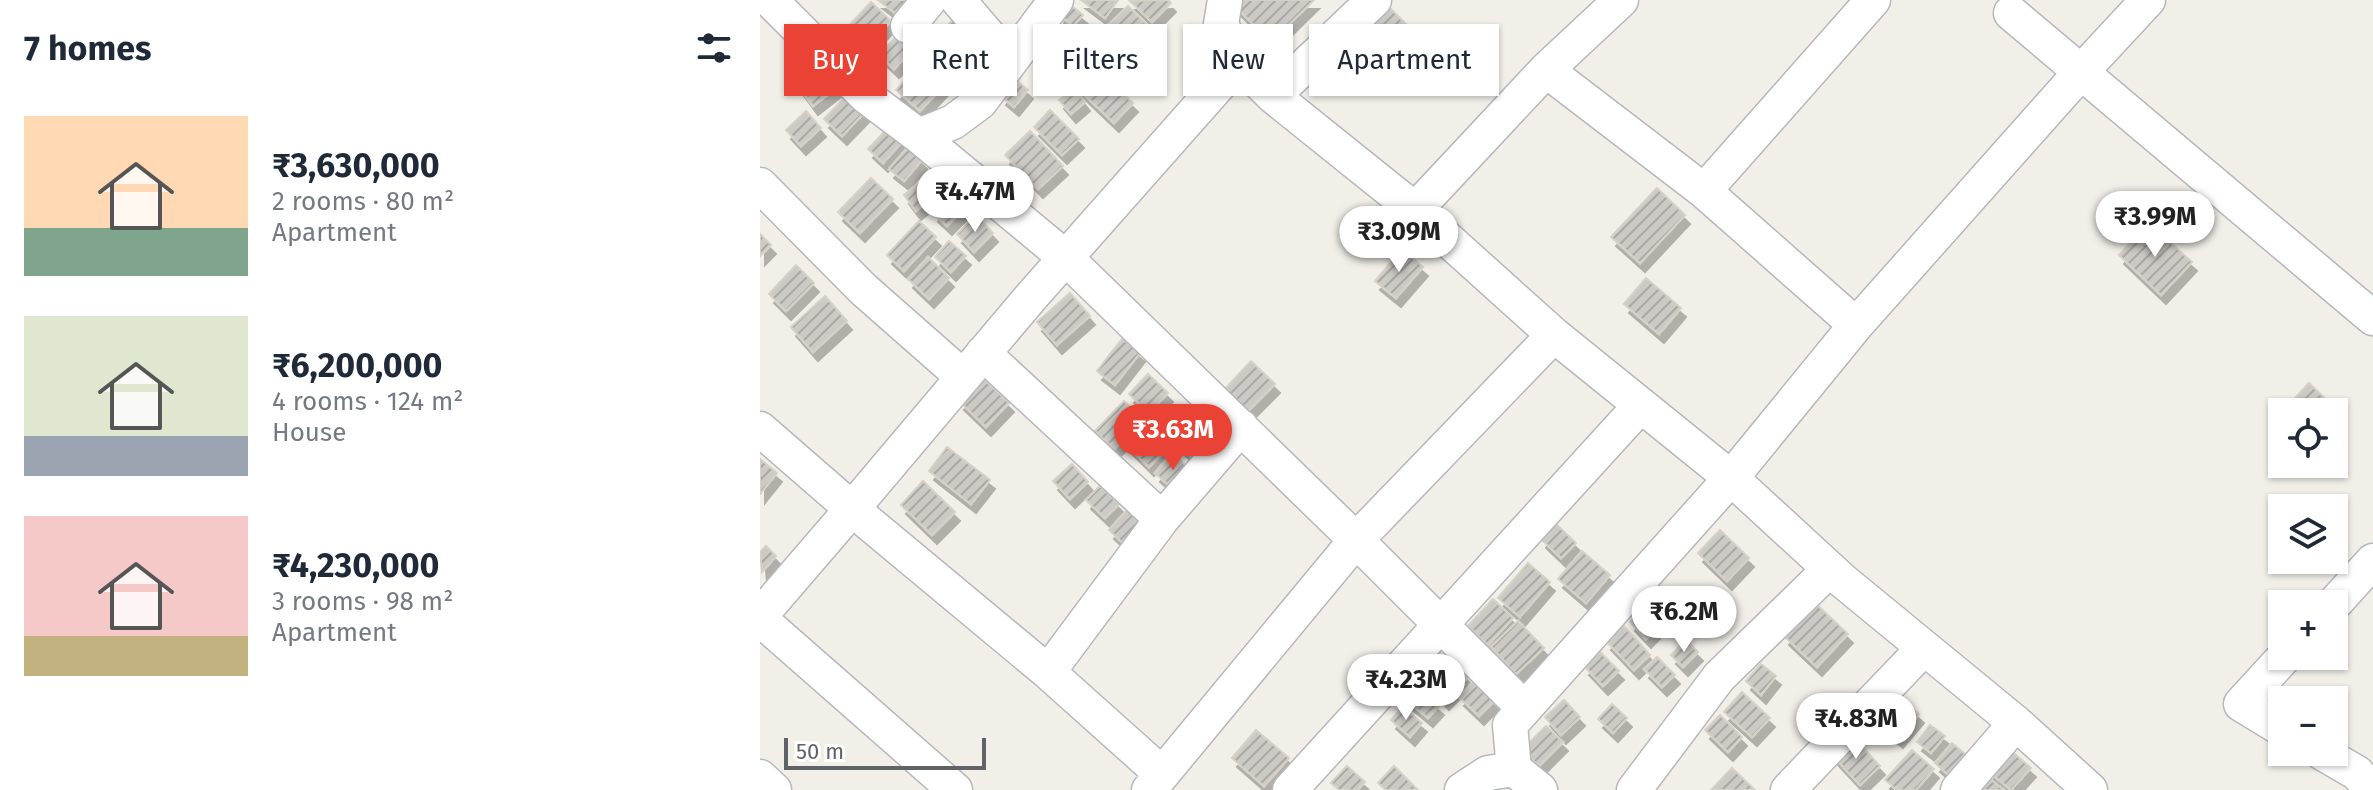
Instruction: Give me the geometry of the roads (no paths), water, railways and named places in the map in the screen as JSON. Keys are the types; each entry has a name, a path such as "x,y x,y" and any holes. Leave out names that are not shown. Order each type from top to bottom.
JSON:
{"street":[{"path":"770,0 867,97 1066,258 1524,708"},
{"path":"958,0 978,24"},
{"path":"1017,52 1056,0"},
{"path":"1221,24 1225,0"},
{"path":"1293,77 1374,0"},
{"path":"1415,210 1546,70 1621,0"},
{"path":"1704,191 1873,0"},
{"path":"1540,790 1514,769 1510,725 1731,478 1856,325 2148,0"},
{"path":"2011,13 2373,318"},
{"path":"1546,70 1704,191 1856,325"},
{"path":"919,136 953,122 984,96"},
{"path":"955,790 760,618 973,365 1209,96"},
{"path":"1273,96 1415,210 1554,335 1731,478 1830,569 2016,723 2090,790"},
{"path":"760,185 863,289 973,365 1162,519"},
{"path":"760,429 1048,672 1155,782 1356,540 1554,335"},
{"path":"1290,790 1641,405"},
{"path":"1048,672 1162,519 1241,427"},
{"path":"2347,590 2373,561"},
{"path":"1634,790 1719,677 1830,569"},
{"path":"1788,790 1924,648"},
{"path":"2268,720 2241,704 2272,670"},
{"path":"1958,790 2016,723"},
{"path":"2345,766 2357,773 2372,790"},
{"path":"1462,790 1488,773 1514,769"},
{"path":"760,777 774,790"}]}
